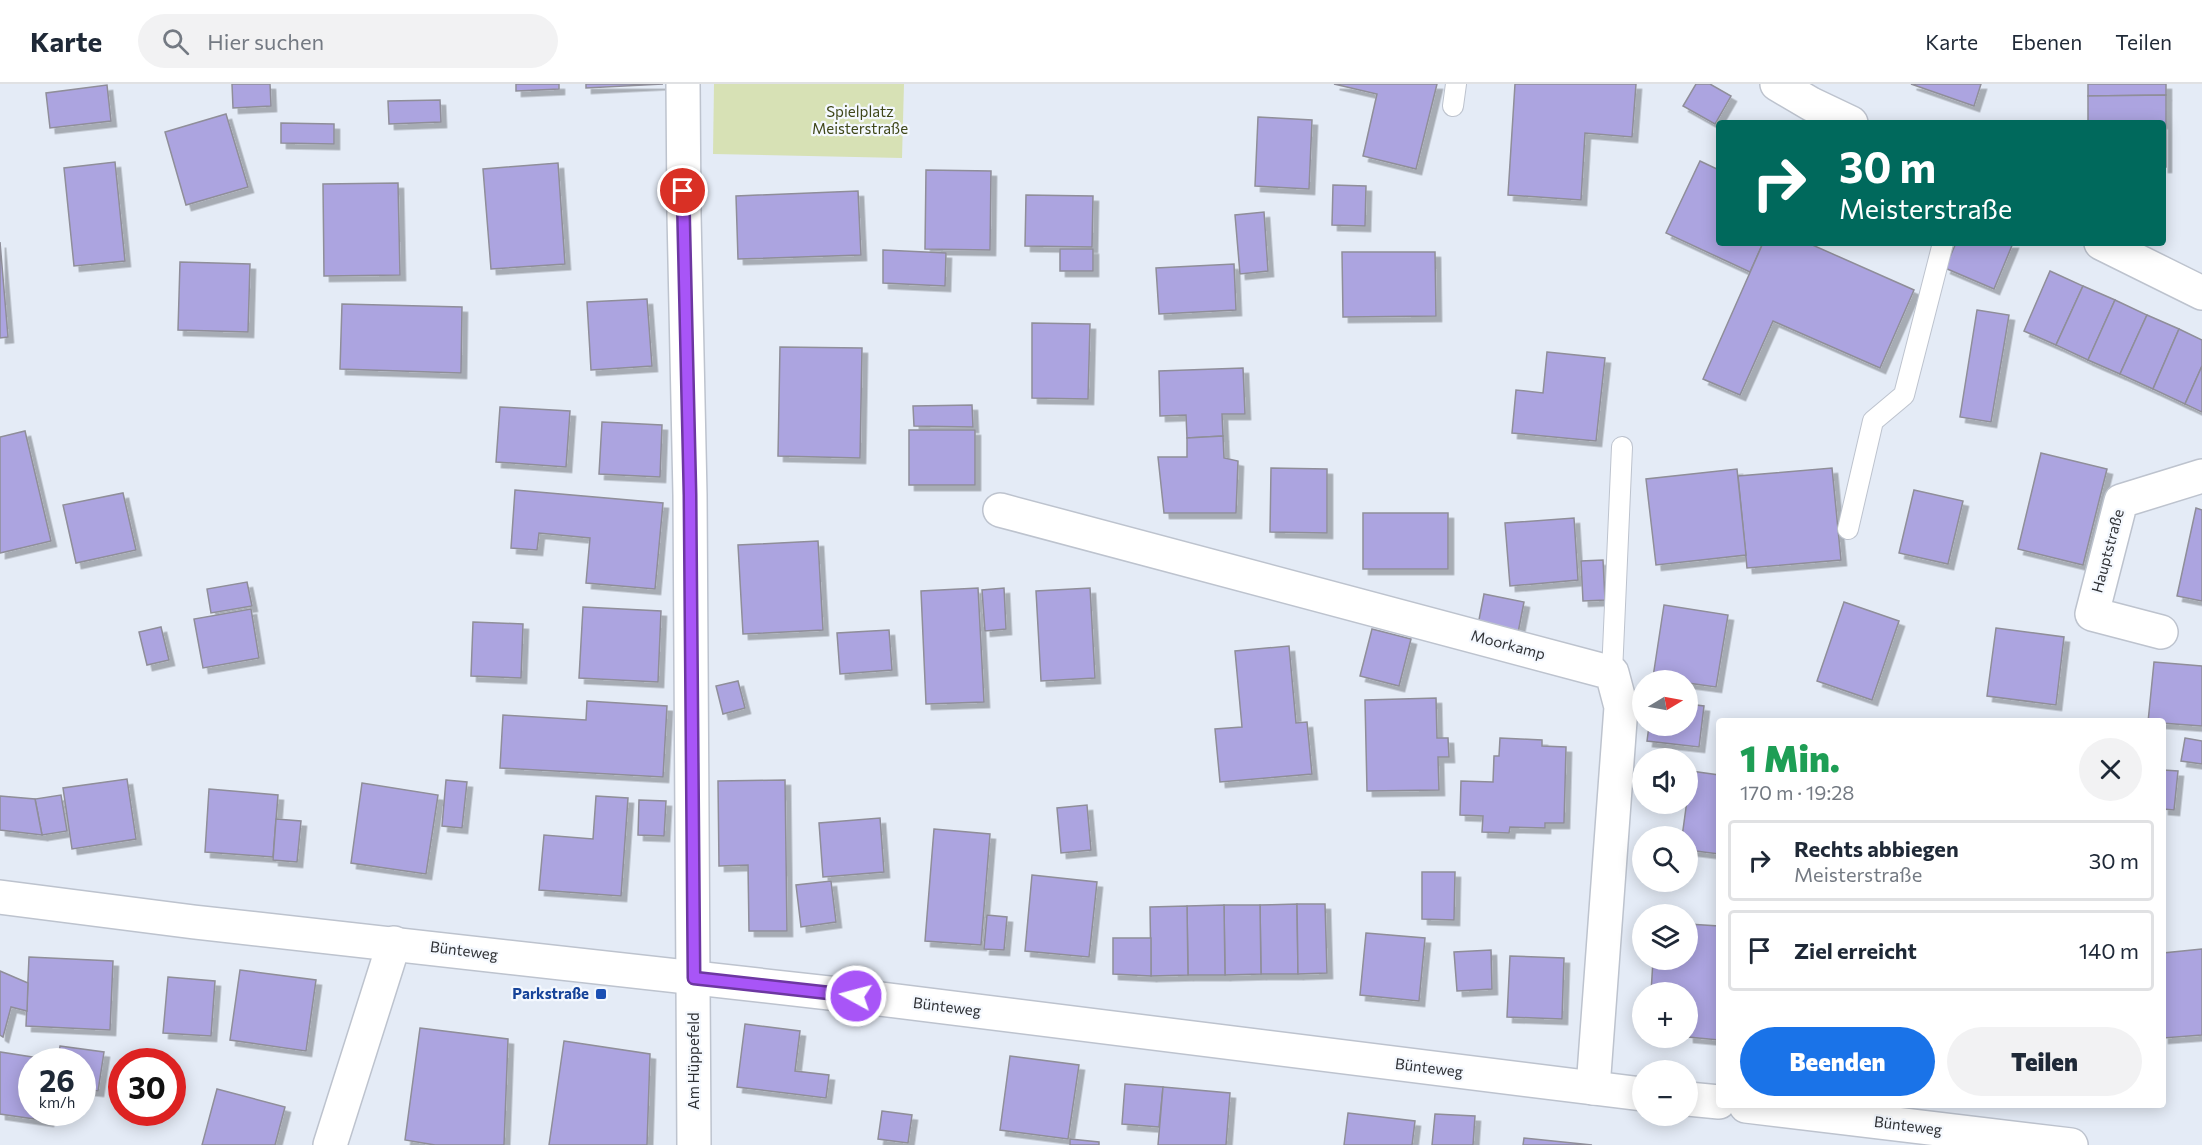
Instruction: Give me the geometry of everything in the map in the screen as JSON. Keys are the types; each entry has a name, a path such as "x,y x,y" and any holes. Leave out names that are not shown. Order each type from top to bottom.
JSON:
{"street":[{"name":"Am Hüppefeld","path":"683,84 690,495 694,1145"},
{"path":"1777,84 1845,120"},
{"path":"2107,246 2202,293"},
{"name":"Hauptstraße","path":"2161,632 2092,614 2121,501 2202,476"},
{"name":"Moorkamp","path":"1000,510 1612,673"},
{"path":"1593,1088 1621,707 1612,673"},
{"name":"Bünteweg","path":"0,897 194,922 892,1000 1632,1093"},
{"path":"330,1145 394,943"},
{"path":"1698,1100 1716,1102"},
{"name":"Bünteweg","path":"1756,1108 1884,1134 2071,1145"}],"lane":[{"path":"1454,106 1456,84"},
{"path":"1848,529 1873,421 1904,395 1943,246"},
{"path":"1612,673 1622,447"}],"green space":[{"name":"Spielplatz Meisterstraße","path":"714,84 904,84 902,158 713,154"}],"building":[{"path":"232,84 270,84 271,106 233,108"},
{"path":"516,84 559,84 559,89 516,91"},
{"path":"586,84 663,84 586,88"},
{"path":"1334,84 1437,84 1416,169 1363,156 1377,94"},
{"path":"1515,84 1636,84 1632,137 1585,133 1581,200 1508,195"},
{"path":"1696,84 1710,84 1731,96 1715,124 1683,106"},
{"path":"1911,84 1981,84 1974,106"},
{"path":"2088,84 2166,84 2166,95 2088,96"},
{"path":"107,85 111,121 50,128 46,93"},
{"path":"2166,95 2166,120 2088,120 2088,96"},
{"path":"440,100 441,122 389,124 388,101"},
{"path":"226,114 248,187 186,205 165,132"},
{"path":"1258,117 1312,120 1309,189 1255,186"},
{"path":"281,123 334,124 334,144 281,143"},
{"path":"1700,161 1716,169 1716,246 1762,246 1750,272 1666,233"},
{"path":"115,162 125,261 74,266 64,168"},
{"path":"558,163 565,264 491,269 483,169"},
{"path":"926,170 991,171 990,250 925,249"},
{"path":"398,183 400,275 324,276 323,184"},
{"path":"1333,185 1366,186 1365,226 1332,225"},
{"path":"858,191 861,255 738,259 736,196"},
{"path":"1026,195 1093,196 1092,247 1025,246"},
{"path":"1264,212 1268,271 1240,274 1235,215"},
{"path":"0,242 8,337 0,338"},
{"path":"1762,246 1815,246 1914,290 1880,368 1773,321 1740,395 1703,379"},
{"path":"1955,246 2012,246 1994,289 1945,268"},
{"path":"1060,249 1093,249 1093,271 1060,271"},
{"path":"883,250 946,253 945,286 883,283"},
{"path":"1342,252 1435,252 1436,316 1343,317"},
{"path":"180,262 250,264 248,332 178,330"},
{"path":"1234,264 1236,310 1159,314 1156,268"},
{"path":"2050,271 2083,286 2056,345 2024,331"},
{"path":"2083,286 2115,300 2088,360 2056,345"},
{"path":"647,299 652,366 591,370 587,302"},
{"path":"2115,300 2147,315 2120,374 2088,360"},
{"path":"342,304 462,307 461,373 340,369"},
{"path":"1977,310 2009,315 1991,422 1960,417"},
{"path":"2147,315 2179,329 2153,389 2120,374"},
{"path":"1032,323 1090,324 1088,399 1032,398"},
{"path":"2179,329 2202,340 2202,366 2185,404 2153,389"},
{"path":"780,347 862,348 860,458 778,456"},
{"path":"1547,352 1605,358 1596,441 1512,433 1516,390 1543,393"},
{"path":"2202,366 2202,412 2185,404"},
{"path":"1243,368 1245,414 1222,414 1223,436 1187,438 1186,415 1160,416 1159,371"},
{"path":"972,405 973,427 914,426 913,406"},
{"path":"500,407 570,411 566,467 496,462"},
{"path":"602,422 662,425 660,477 599,474"},
{"path":"909,430 975,430 975,485 909,485"},
{"path":"25,431 51,541 0,553 0,437"},
{"path":"1223,436 1224,458 1238,461 1236,513 1164,513 1158,457 1187,457 1187,438"},
{"path":"2041,453 2107,469 2083,565 2018,549"},
{"path":"1271,468 1327,469 1327,533 1270,532"},
{"path":"1832,468 1841,560 1747,568 1738,476"},
{"path":"1737,469 1746,555 1656,565 1646,479"},
{"path":"515,490 663,503 655,589 586,583 590,538 539,533 537,550 511,548"},
{"path":"1914,490 1963,501 1948,564 1899,553"},
{"path":"123,493 136,550 76,563 63,505"},
{"path":"2196,508 2202,510 2202,601 2177,596"},
{"path":"1363,513 1448,513 1448,569 1363,569"},
{"path":"1574,518 1578,580 1510,586 1505,523"},
{"path":"818,541 823,630 743,634 738,545"},
{"path":"1603,560 1605,600 1583,601 1581,561"},
{"path":"247,582 252,606 211,613 207,589"},
{"path":"978,588 984,702 926,704 921,591"},
{"path":"1004,588 1006,629 985,631 982,590"},
{"path":"1090,588 1095,678 1041,681 1036,591"},
{"path":"1484,594 1524,602 1517,638 1477,630"},
{"path":"1844,602 1899,621 1872,700 1817,681"},
{"path":"1664,605 1728,615 1716,687 1698,684 1698,670 1654,670"},
{"path":"583,607 661,611 658,682 579,678"},
{"path":"251,609 259,658 203,668 194,619"},
{"path":"473,622 523,624 521,678 471,676"},
{"path":"161,627 169,660 147,665 139,632"},
{"path":"1996,628 2064,637 2056,705 1987,696"},
{"path":"1372,629 1411,639 1399,686 1360,676"},
{"path":"889,630 892,670 840,674 837,633"},
{"path":"1289,646 1296,723 1307,722 1312,774 1220,782 1215,729 1242,727 1235,651"},
{"path":"2154,662 2202,666 2202,726 2166,723 2166,718 2148,718"},
{"path":"738,681 745,708 723,714 716,686"},
{"path":"1436,698 1437,738 1448,738 1449,757 1438,757 1439,790 1367,791 1365,700"},
{"path":"587,701 667,706 663,777 500,768 503,715 586,720"},
{"path":"1698,705 1704,706 1699,747 1647,741 1648,736 1698,736"},
{"path":"1500,738 1542,740 1542,746 1566,747 1564,823 1545,823 1545,828 1510,827 1509,833 1482,832 1483,816 1460,815 1461,781 1493,782 1494,756 1499,756"},
{"path":"2185,738 2202,741 2202,764 2181,761"},
{"path":"2166,770 2178,771 2174,810 2166,809"},
{"path":"1698,772 1716,775 1716,854 1698,851 1698,826 1684,826 1685,814 1698,814"},
{"path":"127,779 136,839 72,849 63,788"},
{"path":"446,780 467,782 462,828 442,826"},
{"path":"785,780 787,931 749,931 748,865 719,866 718,781"},
{"path":"362,783 438,795 426,874 351,863"},
{"path":"209,789 278,795 273,857 205,852"},
{"path":"61,795 67,831 42,835 35,799"},
{"path":"0,796 35,799 42,835 0,830"},
{"path":"596,796 628,798 621,896 539,890 544,835 593,839"},
{"path":"639,800 666,801 664,836 638,835"},
{"path":"1087,805 1091,850 1061,853 1057,808"},
{"path":"880,818 884,872 823,877 819,823"},
{"path":"276,819 301,821 297,862 273,860"},
{"path":"934,829 990,834 981,945 925,941"},
{"path":"1422,872 1455,872 1454,920 1422,919"},
{"path":"1032,875 1097,882 1089,957 1025,951"},
{"path":"831,881 836,922 801,927 796,885"},
{"path":"1297,904 1298,974 1261,974 1260,905"},
{"path":"1297,904 1325,904 1327,973 1298,974"},
{"path":"1224,905 1260,905 1261,974 1225,975"},
{"path":"1224,905 1225,975 1188,975 1187,906"},
{"path":"1187,906 1188,975 1151,976 1150,907"},
{"path":"987,915 1007,917 1004,950 984,949"},
{"path":"1698,925 1716,926 1716,1040 1698,1038 1698,982 1652,982 1652,970 1698,970"},
{"path":"1366,933 1425,938 1419,1001 1360,995"},
{"path":"1113,938 1151,938 1151,976 1113,974"},
{"path":"2202,949 2202,1035 2166,1038 2166,953"},
{"path":"1491,950 1492,989 1457,991 1454,952"},
{"path":"1510,956 1564,958 1562,1019 1507,1017"},
{"path":"29,957 113,961 110,1030 26,1026"},
{"path":"240,970 316,980 306,1051 230,1040"},
{"path":"0,971 28,983 27,1011 11,1007 3,1037 0,1035"},
{"path":"168,977 215,981 211,1036 163,1033"},
{"path":"745,1024 800,1031 795,1071 829,1075 826,1098 737,1087"},
{"path":"420,1028 508,1039 504,1145 435,1145 405,1140"},
{"path":"564,1041 650,1054 647,1145 549,1145"},
{"path":"96,1051 104,1052 98,1091 96,1091"},
{"path":"0,1052 18,1055 18,1117 0,1114"},
{"path":"1010,1056 1079,1065 1068,1139 1000,1130"},
{"path":"1125,1084 1163,1087 1159,1127 1122,1124"},
{"path":"1163,1087 1230,1093 1226,1145 1158,1145"},
{"path":"217,1089 285,1107 275,1145 202,1145"},
{"path":"882,1111 912,1115 908,1143 878,1139"},
{"path":"1348,1113 1415,1121 1412,1145 1344,1145"},
{"path":"1435,1114 1475,1116 1473,1145 1432,1145"},
{"path":"1524,1138 1592,1145 1523,1145"},
{"path":"1070,1139 1099,1142 1099,1145 1070,1145"}],"place":[{"name":"Parkstraße","path":"601,994"}],"route":[{"path":"683,191 690,495 694,978 856,996"}]}
